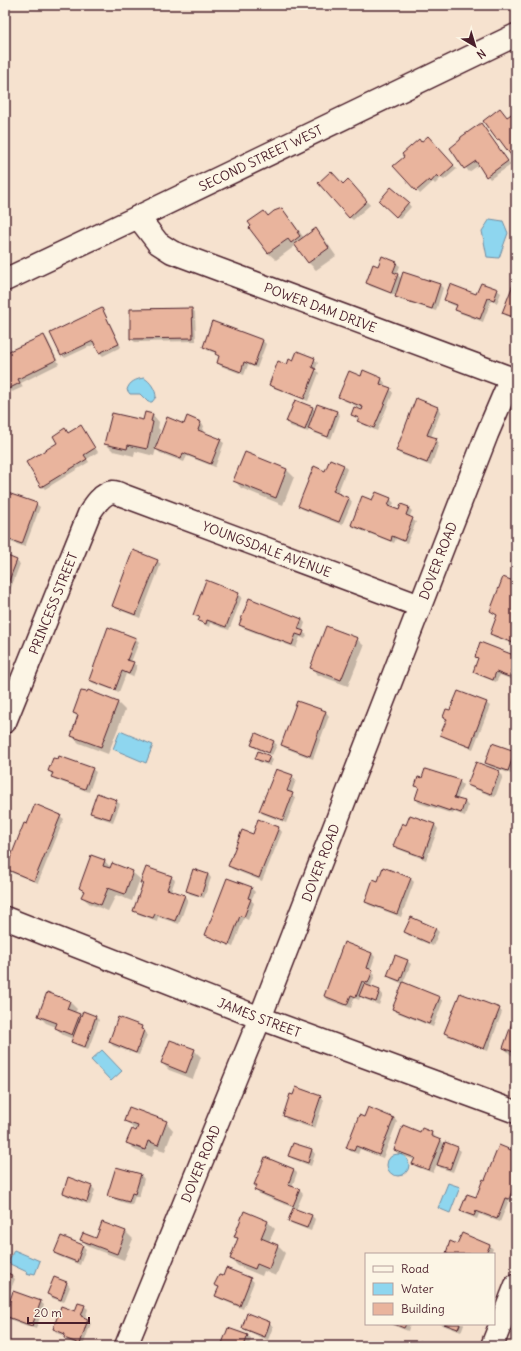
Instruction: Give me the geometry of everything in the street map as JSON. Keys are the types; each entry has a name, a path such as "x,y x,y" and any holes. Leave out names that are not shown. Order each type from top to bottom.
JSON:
{"street":[{"name":"SECOND STREET WEST","path":"5,280 516,35"},
{"name":"POWER DAM DRIVE","path":"138,217 158,244 172,252 513,379"},
{"name":"DOVER ROAD","path":"126,1346 260,1018 420,606 513,379"},
{"name":"YOUNGSDALE AVENUE","path":"113,492 420,606"},
{"name":"PRINCESS STREET","path":"5,722 89,514 104,496 113,492"},
{"name":"JAMES STREET","path":"5,918 260,1018 516,1112"},
{"path":"492,1346 516,1284"}],"water":[{"path":"490,219 503,221 508,233 499,258 487,257 482,231"},
{"path":"144,378 150,383 155,392 156,397 152,402 148,402 140,394 130,394 127,390 133,381"},
{"path":"120,731 153,745 146,763 113,749"},
{"path":"102,1050 122,1071 111,1081 91,1060"},
{"path":"398,1154 406,1157 409,1165 406,1173 398,1176 390,1173 387,1165 390,1157"},
{"path":"448,1183 460,1187 450,1213 438,1208"},
{"path":"14,1250 40,1261 35,1274 26,1274 27,1272 8,1263"}],"building":[{"path":"500,108 507,117 516,111 516,162 483,121"},
{"path":"481,123 508,161 486,177 476,161 464,169 450,148 460,140 461,137"},
{"path":"428,136 454,165 440,178 437,175 431,182 429,180 416,191 393,166 404,157 402,154 419,139 421,142"},
{"path":"331,171 343,184 348,179 367,201 349,218 318,183"},
{"path":"391,187 409,202 396,217 379,201"},
{"path":"282,208 299,232 297,232 300,236 291,243 288,239 268,253 249,228 251,226 248,222 264,211 268,216 274,211"},
{"path":"316,228 329,248 308,263 294,244"},
{"path":"382,256 397,262 393,272 398,274 391,293 366,283 373,264 378,266"},
{"path":"403,272 440,284 432,309 395,297"},
{"path":"516,277 516,318 502,313"},
{"path":"481,283 498,289 494,300 488,298 480,319 455,310 457,305 444,300 450,284 476,294"},
{"path":"102,308 119,344 99,353 93,341 61,356 50,333"},
{"path":"192,308 193,338 130,339 130,309"},
{"path":"212,321 263,340 254,366 244,362 241,372 217,363 219,356 215,354 216,352 203,347"},
{"path":"44,335 56,360 18,379 20,383 8,389 5,382 5,353"},
{"path":"297,351 315,358 312,367 316,369 304,399 269,385 278,361 287,365 289,359 293,361"},
{"path":"363,370 382,378 380,384 391,388 374,428 357,421 359,418 351,415 354,407 362,410 363,407 338,397 349,371 361,376"},
{"path":"416,398 438,407 427,435 437,438 427,463 396,451"},
{"path":"295,400 313,407 305,430 286,422"},
{"path":"317,404 337,411 328,437 308,429"},
{"path":"145,412 153,414 151,421 153,422 147,449 128,445 127,449 104,444 112,413 143,420"},
{"path":"187,416 201,422 198,430 221,439 211,464 183,453 181,459 155,449 167,417 184,424"},
{"path":"81,425 95,448 84,455 87,459 41,487 26,462 57,443 53,436 65,428 68,433"},
{"path":"245,452 287,469 276,498 233,481"},
{"path":"330,459 344,465 333,491 349,498 339,522 298,506 314,466 325,471"},
{"path":"5,492 37,503 22,544 5,538"},
{"path":"376,492 391,498 388,506 399,510 401,504 409,507 406,515 413,518 404,541 392,536 391,541 351,525 362,496 372,500"},
{"path":"516,549 516,565 511,563"},
{"path":"133,550 158,560 136,615 112,606"},
{"path":"5,555 17,560 5,591"},
{"path":"503,577 516,582 516,644 490,634 497,615 490,611"},
{"path":"206,580 239,593 226,627 207,620 206,624 198,621 200,617 193,615"},
{"path":"249,598 302,619 298,629 304,631 302,636 296,634 292,645 239,625"},
{"path":"326,626 358,638 341,680 310,668"},
{"path":"108,627 136,638 127,660 134,662 129,674 122,671 115,690 89,680"},
{"path":"480,642 516,656 509,677 496,672 493,680 473,672 478,658 475,657"},
{"path":"88,690 118,702 101,747 71,736 78,715 73,713 81,691 87,692"},
{"path":"458,691 487,702 470,747 440,735 447,719 443,717 446,709 450,710"},
{"path":"297,701 326,711 310,756 281,745"},
{"path":"256,733 274,741 269,753 251,745"},
{"path":"492,743 515,751 508,771 485,763"},
{"path":"258,751 270,756 267,763 255,759"},
{"path":"59,756 93,768 85,789 51,777 53,773 48,771 53,758 58,759"},
{"path":"476,762 500,771 491,794 467,785"},
{"path":"276,769 293,775 287,791 293,793 283,820 259,811"},
{"path":"425,769 460,780 454,798 465,801 461,813 450,809 450,811 415,799 419,787 415,786 418,777 422,778"},
{"path":"97,793 117,800 110,819 90,813"},
{"path":"35,804 61,815 34,881 6,869 24,823 27,824"},
{"path":"410,815 435,824 423,857 393,846 402,823 406,825"},
{"path":"258,819 279,827 259,878 228,866 242,830 253,834"},
{"path":"91,855 105,860 103,866 110,868 112,863 133,871 125,894 108,888 101,905 81,897 84,891 79,888"},
{"path":"146,867 172,876 167,889 185,895 175,921 155,914 153,918 133,911 143,883 140,883"},
{"path":"383,867 411,878 397,914 365,902 373,879 378,881"},
{"path":"193,869 208,874 201,896 186,891"},
{"path":"227,878 252,887 248,898 251,899 244,917 240,916 229,945 205,935"},
{"path":"411,917 436,928 429,943 404,932"},
{"path":"344,942 372,953 367,968 373,970 368,983 362,981 356,997 351,995 347,1005 324,996"},
{"path":"395,955 408,960 400,981 387,976"},
{"path":"403,982 440,997 429,1024 392,1009"},
{"path":"364,984 380,990 376,1002 359,996"},
{"path":"47,992 70,1001 67,1009 80,1014 72,1035 55,1028 57,1023 38,1016"},
{"path":"460,993 500,1008 484,1049 444,1033"},
{"path":"83,1011 96,1016 85,1047 71,1042"},
{"path":"118,1017 142,1026 141,1029 144,1030 136,1053 109,1042"},
{"path":"513,1020 516,1021 516,1053 503,1048"},
{"path":"170,1040 195,1049 186,1073 161,1063"},
{"path":"296,1087 321,1096 311,1126 283,1116 290,1094 293,1095"},
{"path":"129,1107 167,1121 158,1145 148,1141 145,1150 126,1143 132,1129 136,1131 138,1126 124,1121"},
{"path":"368,1107 394,1118 379,1155 356,1146 354,1151 346,1148 359,1115 364,1117"},
{"path":"403,1125 420,1132 422,1128 432,1132 431,1136 441,1140 429,1170 412,1164 415,1158 394,1150"},
{"path":"445,1142 458,1147 450,1169 437,1165"},
{"path":"293,1143 312,1149 308,1163 288,1156"},
{"path":"499,1145 516,1152 516,1181 509,1199 505,1198 497,1219 476,1211 474,1216 460,1211 467,1194 476,1197 483,1179 485,1180"},
{"path":"265,1157 294,1169 288,1185 300,1189 293,1206 254,1190 257,1185 254,1185"},
{"path":"116,1167 141,1174 135,1194 132,1193 129,1202 107,1196"},
{"path":"68,1177 92,1186 87,1202 63,1193"},
{"path":"293,1208 312,1215 307,1228 288,1221"},
{"path":"244,1211 268,1221 261,1238 278,1245 269,1269 257,1264 255,1269 230,1259 238,1238 234,1237"},
{"path":"102,1222 126,1231 117,1254 80,1240 83,1233 96,1238"},
{"path":"462,1233 490,1245 486,1253 446,1253 450,1241 457,1244"},
{"path":"61,1236 83,1245 77,1262 54,1253"},
{"path":"226,1268 251,1278 240,1306 215,1296 219,1287 214,1285 219,1275 223,1276"},
{"path":"5,1272 12,1275 5,1292"},
{"path":"54,1277 67,1282 61,1300 47,1294"},
{"path":"13,1291 41,1301 32,1326 5,1316"},
{"path":"78,1303 85,1305 81,1316 88,1319 80,1344 64,1338 65,1334 53,1329 61,1306 75,1311"},
{"path":"247,1313 270,1322 265,1337 242,1328"},
{"path":"396,1325 406,1325 404,1328"},
{"path":"447,1325 460,1325 458,1329"},
{"path":"228,1328 248,1335 244,1346 221,1346"},
{"path":"420,1341 433,1346 418,1346"}]}
